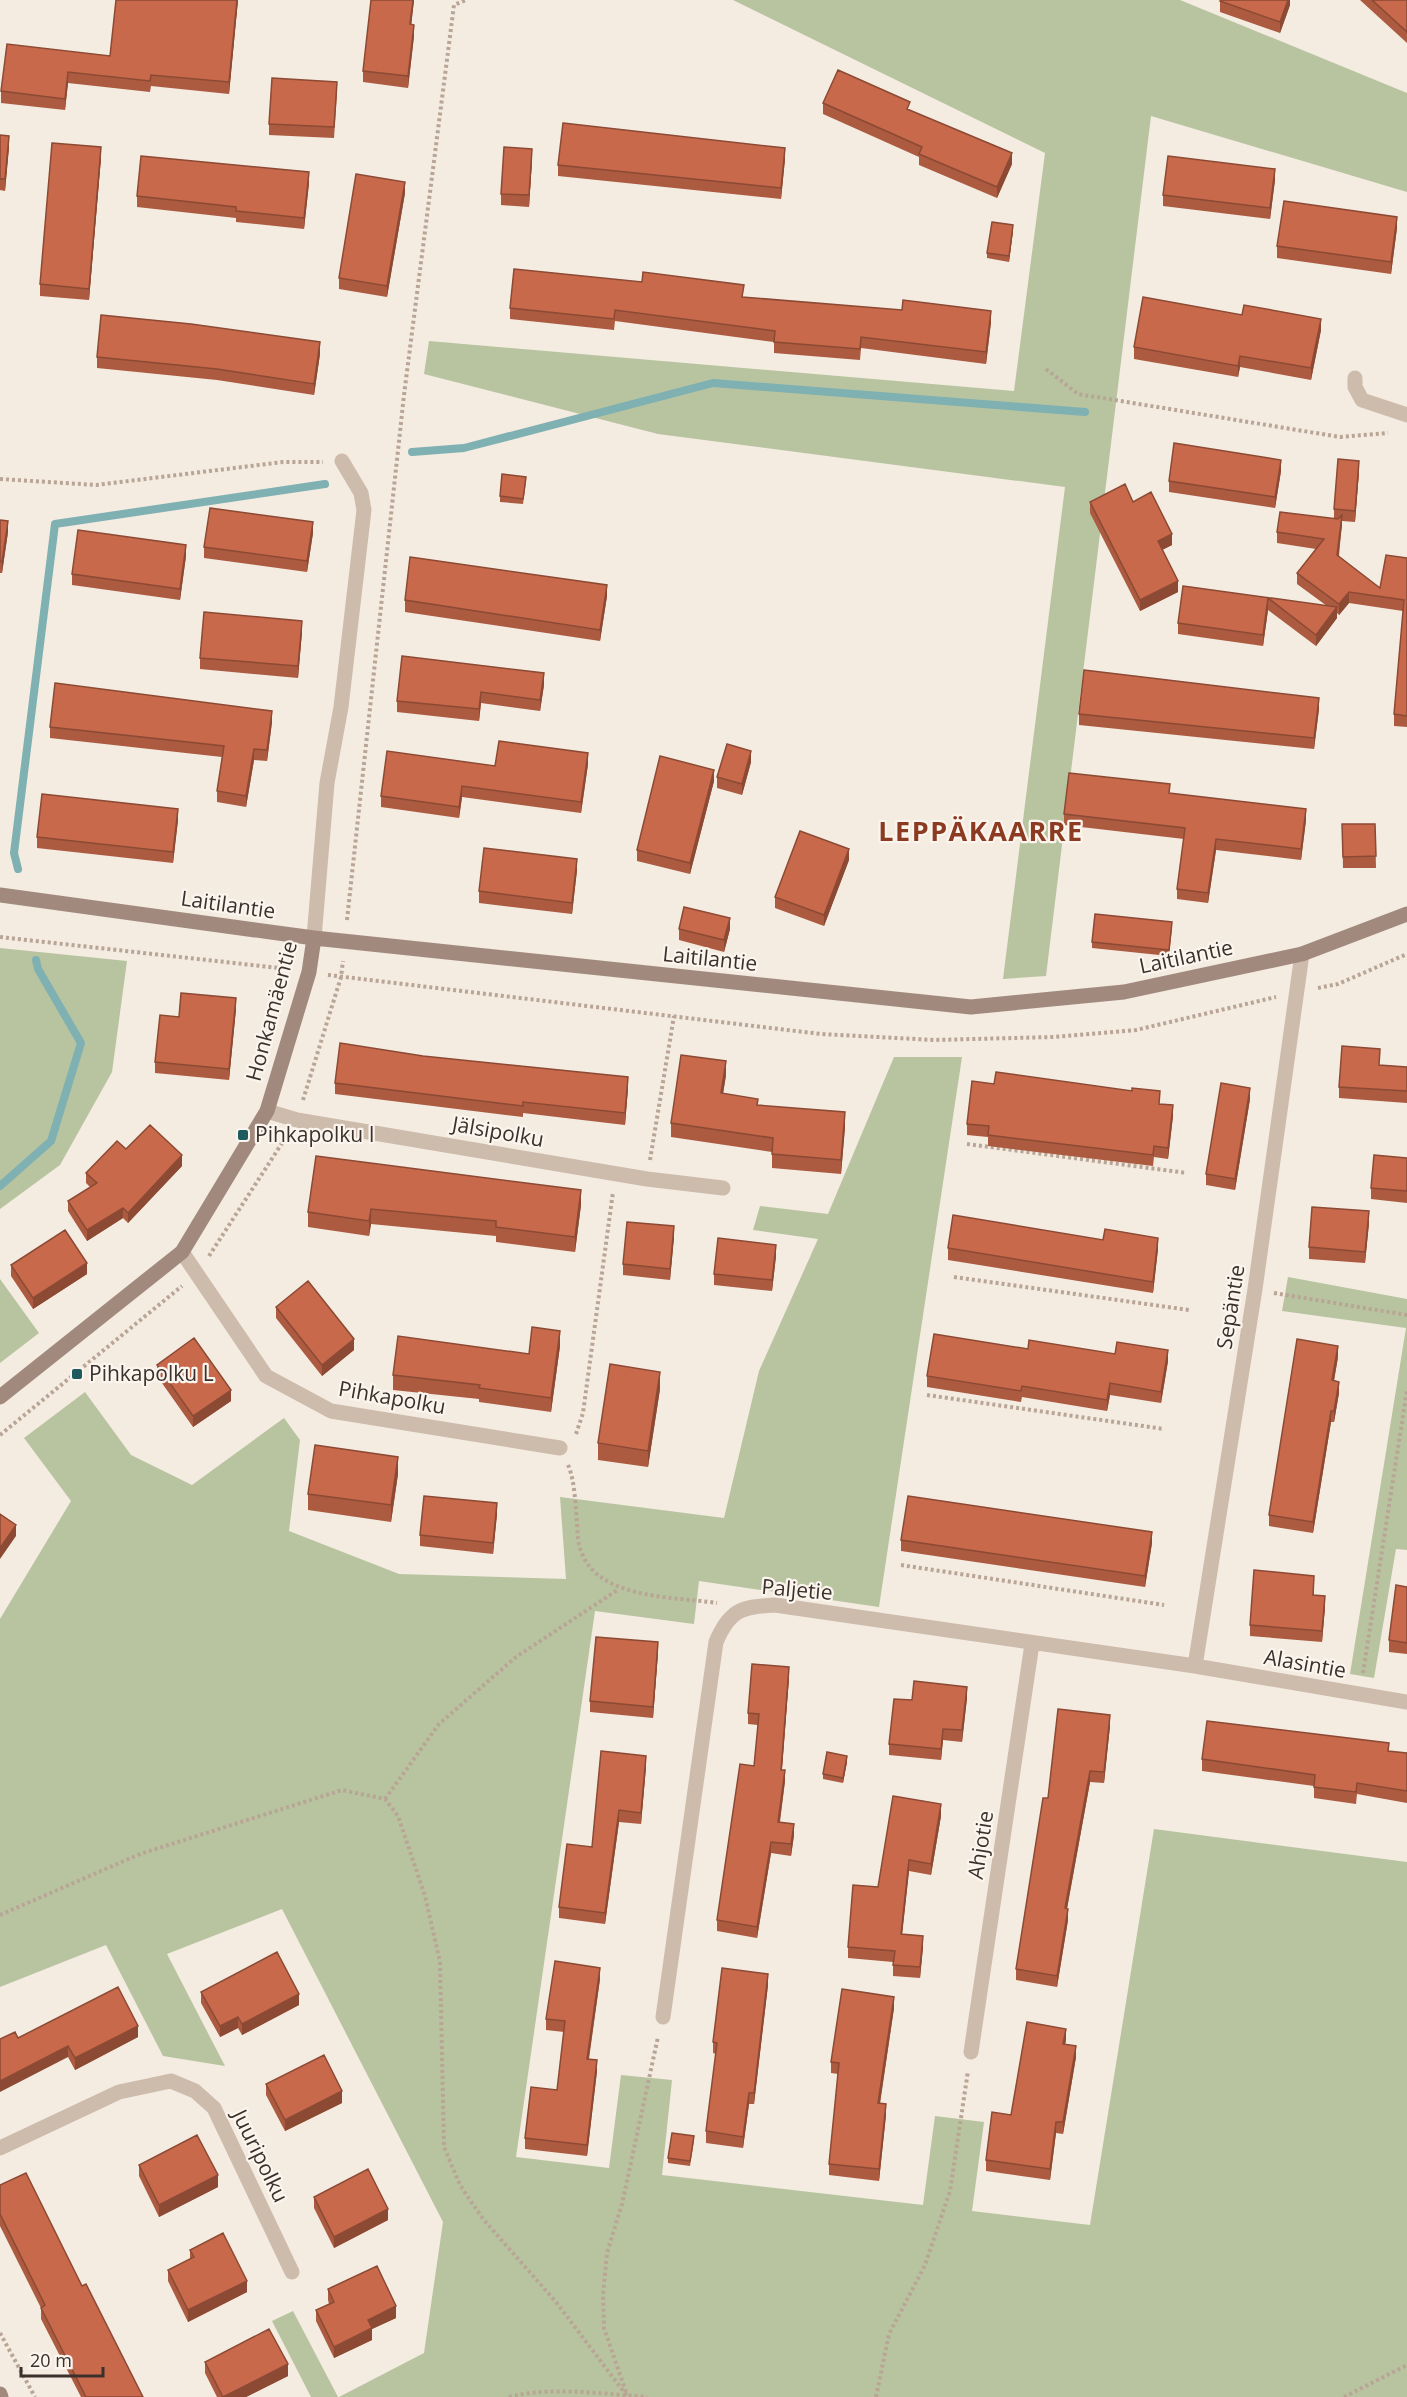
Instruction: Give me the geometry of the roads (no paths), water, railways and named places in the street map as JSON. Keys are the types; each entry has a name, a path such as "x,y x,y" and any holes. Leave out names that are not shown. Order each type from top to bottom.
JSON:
{"street":[{"path":"1355,378 1355,387 1362,400 1407,415"},
{"name":"Honkamäentie","path":"0,1397 182,1252 267,1111 309,972 327,783 341,707 364,510 361,493 342,461"},
{"name":"Laitilantie","path":"0,895 345,942 971,1007 1124,992 1302,954 1407,914"},
{"name":"Sepäntie","path":"1195,1666 1255,1289 1302,954"},
{"name":"Jälsipolku","path":"267,1111 297,1120 647,1179 723,1188"},
{"name":"Pihkapolku","path":"182,1252 266,1376 331,1411 560,1448"},
{"name":"Paljetie","path":"663,2017 716,1642 724,1623 744,1607 775,1605 1195,1666"},
{"name":"Ahjotie","path":"971,2052 1032,1644"},
{"name":"Alasintie","path":"1195,1666 1407,1702"},
{"name":"Juuripolku","path":"0,2148 119,2092 171,2081 195,2091 214,2108 292,2272"}],"waterway":[{"path":"412,452 464,448 713,383 1085,412"},
{"path":"18,869 14,853 55,524 325,484"},
{"path":"0,1186 51,1141 81,1043 38,969 36,960"}],"place":[{"name":"Pihkapolku I","path":"243,1135"},
{"name":"Pihkapolku L","path":"77,1374"}],"district":[{"name":"LEPPÄKAARRE","path":"981,832"}]}
